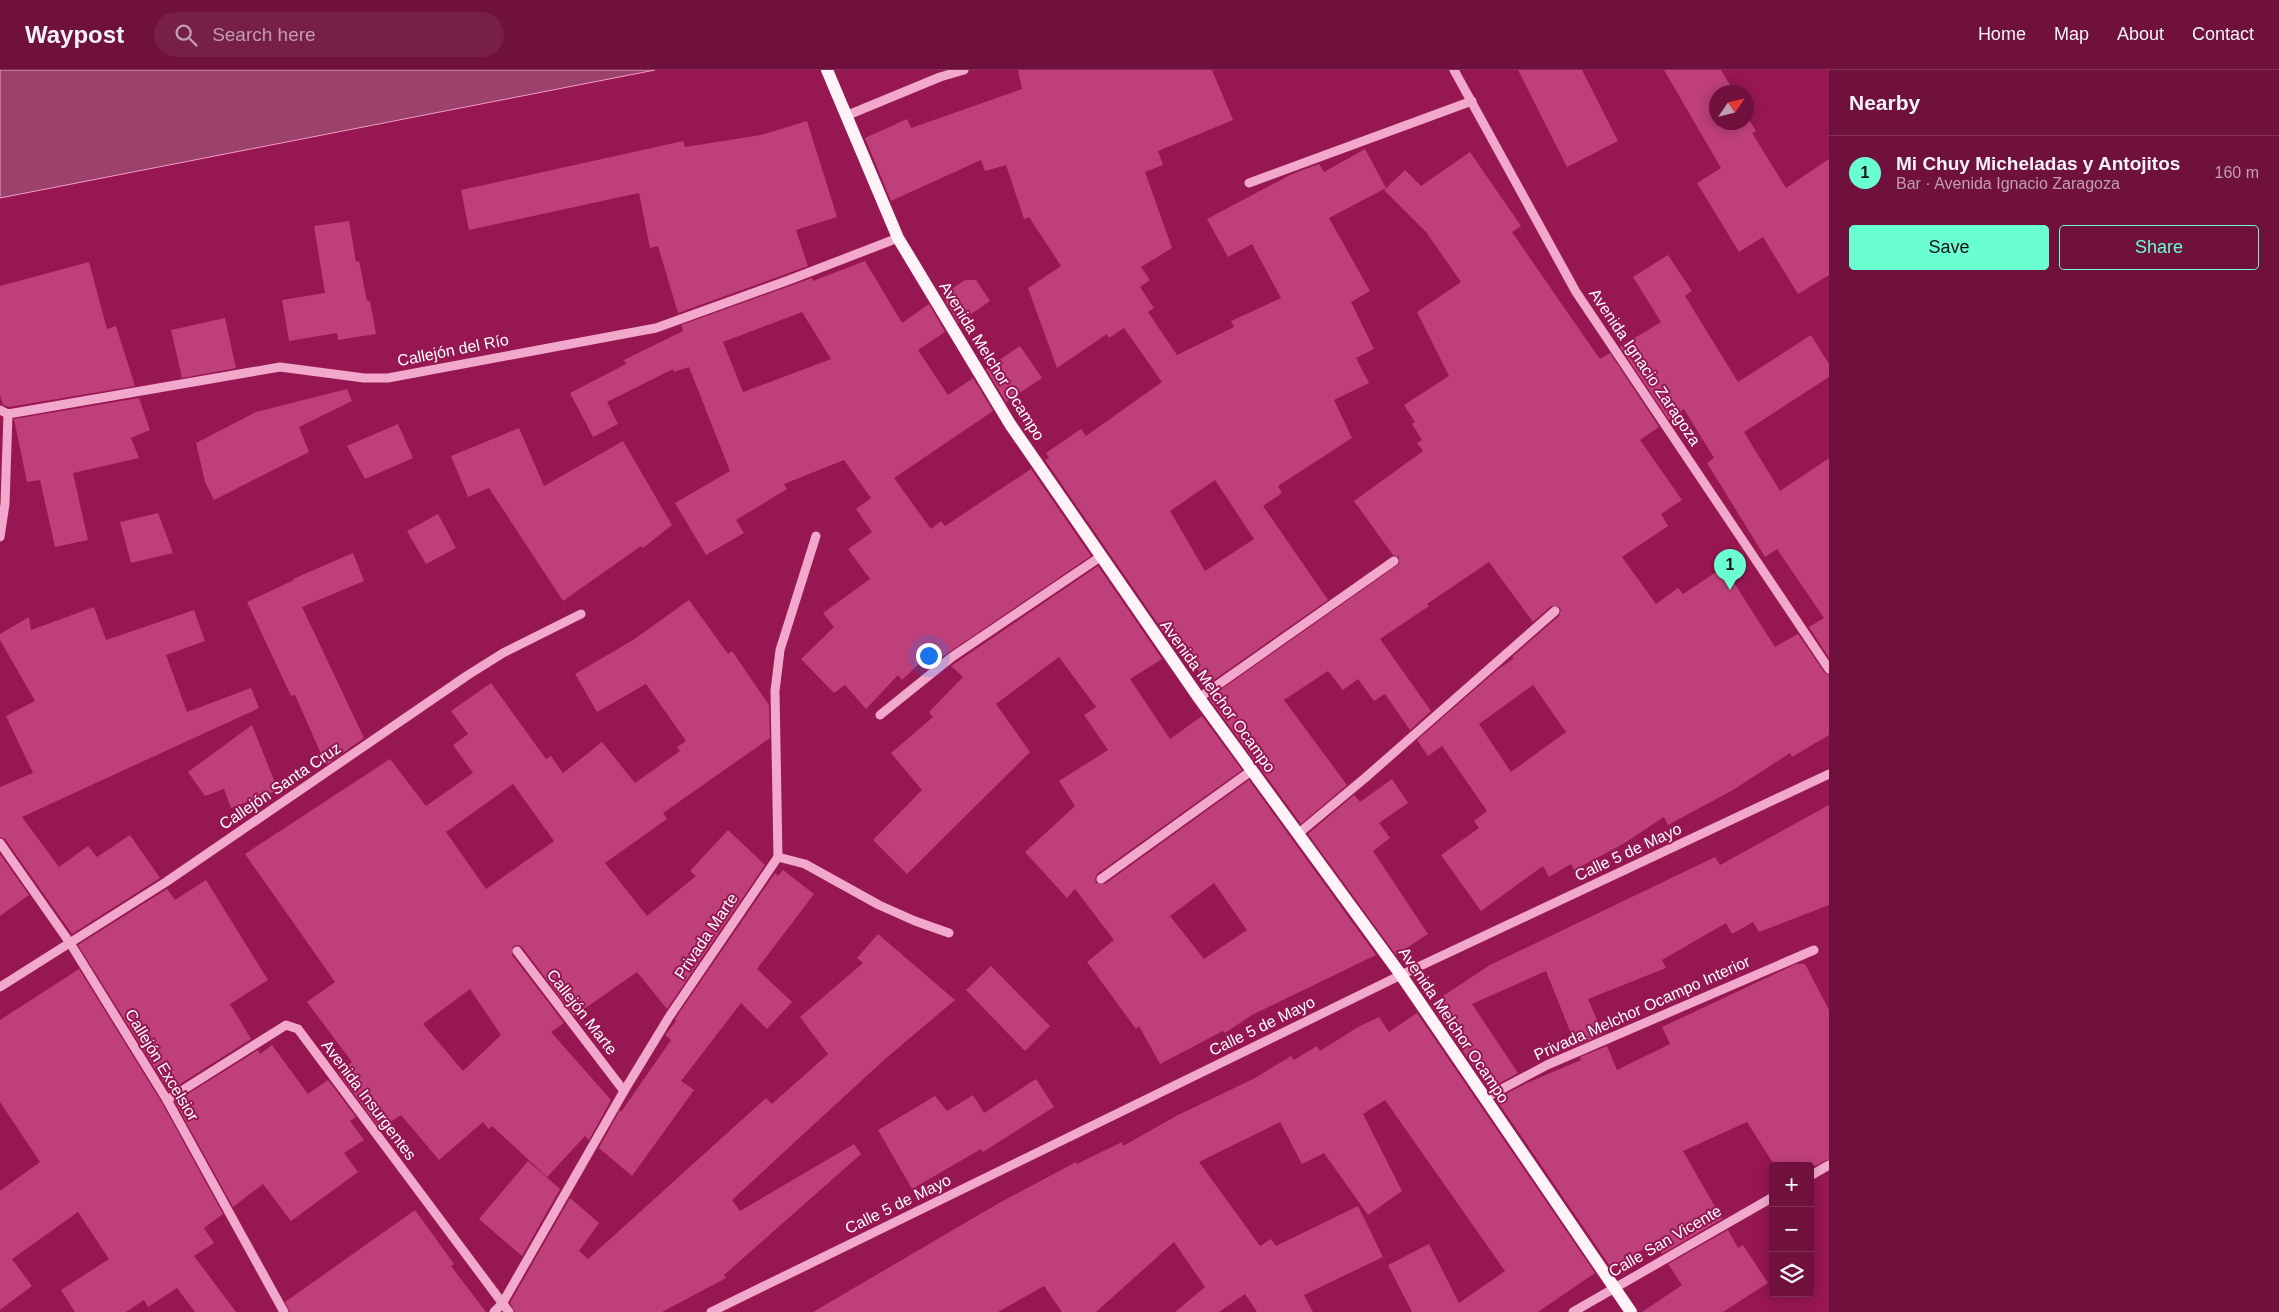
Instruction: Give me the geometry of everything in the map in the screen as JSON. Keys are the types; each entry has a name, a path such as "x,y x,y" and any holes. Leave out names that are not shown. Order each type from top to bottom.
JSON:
{"main road":[{"name":"Avenida Melchor Ocampo","path":"828,70 898,238 1010,424 1199,698 1401,975 1631,1312"}],"street":[{"path":"848,115 940,77 964,70"},
{"name":"Avenida Ignacio Zaragoza","path":"1454,70 1576,292 1829,669"},
{"path":"1249,183 1472,101"},
{"name":"Callejón del Río","path":"4,412 280,367 364,378 388,378 656,328 898,238"},
{"path":"0,537 5,504 4,412"},
{"path":"816,536 780,650 775,691 778,857 805,864 879,906 950,933"},
{"path":"880,715 952,657 1100,557"},
{"path":"1199,698 1394,561"},
{"path":"1299,833 1365,778 1555,611"},
{"name":"Callejón Santa Cruz","path":"0,988 166,882 475,671 509,650 581,614"},
{"path":"1101,879 1251,771"},
{"name":"Calle 5 de Mayo","path":"712,1312 1401,975 1829,774"},
{"name":"Callejón Excelsior","path":"0,843 70,943 167,1100 284,1312"},
{"name":"Privada Marte","path":"494,1312 502,1304 624,1091 669,1018 778,857"},
{"name":"Privada Melchor Ocampo Interior","path":"1485,1098 1547,1064 1814,950"},
{"name":"Callejón Marte","path":"517,951 624,1091"},
{"name":"Avenida Insurgentes","path":"167,1100 286,1025 298,1029 509,1312"},
{"path":"1814,1174 1829,1165"},
{"name":"Calle San Vicente","path":"1574,1312 1769,1199"}],"shaded area":[{"path":"0,70 655,70 0,198"}],"building":[{"path":"1018,70 1212,70 1233,120 1158,151 1163,165 1145,172 1172,248 1141,267 1150,280 1140,287 1154,308 1148,312 1177,355 1234,327 1231,321 1281,298 1252,244 1228,257 1207,219 1292,174 1319,164 1324,172 1365,149 1386,188 1329,218 1370,291 1351,302 1374,349 1356,358 1369,383 1334,400 1352,438 1278,486 1282,493 1263,506 1328,600 1208,684 1181,646 1176,650 1045,460 1049,458 1046,453 1081,429 1086,436 1162,382 1124,328 1109,338 1107,334 1057,368 1028,288 1061,266 1029,217 1024,219 1006,165 985,171 981,160 891,201 865,138 907,119 911,128 1022,89","holes":["1215,480 1254,539 1205,571 1170,511"]},
{"path":"1518,70 1582,70 1618,141 1567,167"},
{"path":"1664,70 1721,70 1730,85 1709,85 1709,130 1754,130 1754,128 1756,131 1752,133 1786,188 1829,159 1829,275 1798,294 1763,237 1739,252 1697,183 1721,168"},
{"path":"807,121 837,217 796,230 808,266 678,313 658,246 650,248 639,193 469,230 461,190 683,141 685,147 761,135"},
{"path":"1470,152 1521,226 1512,232 1600,359 1610,353 1659,427 1640,440 1682,500 1661,514 1668,526 1622,557 1656,604 1678,588 1683,594 1724,567 1775,647 1798,634 1824,672 1829,675 1829,735 1792,757 1790,753 1733,790 1668,825 1664,817 1623,844 1574,870 1571,864 1549,877 1543,866 1481,911 1441,855 1479,828 1474,821 1487,811 1442,746 1428,756 1417,740 1496,671 1514,658 1512,657 1559,616 1561,610 1559,607 1551,606 1533,622 1489,562 1380,639 1431,711 1410,730 1385,694 1374,701 1358,679 1343,690 1328,671 1284,700 1347,785 1301,824 1209,698 1399,564 1399,557 1393,555 1354,501 1423,451 1417,443 1422,440 1412,424 1415,422 1404,405 1449,376 1417,312 1461,282 1426,232 1384,190 1405,170 1421,186","holes":["1533,685 1566,732 1511,772 1479,724"]},
{"path":"349,221 356,262 359,261 367,301 370,301 376,334 338,340 337,333 289,341 282,300 325,293 314,226"},
{"path":"1668,255 1692,291 1685,296 1738,382 1811,335 1829,364 1829,377 1744,432 1780,491 1829,458 1829,658 1809,627 1824,618 1777,549 1765,557 1707,463 1714,458 1684,409 1669,420 1620,347 1661,322 1633,277"},
{"path":"865,261 902,323 929,304 945,332 918,350 948,395 973,378 993,411 894,478 931,529 941,521 945,526 1031,469 1091,556 942,657 935,649 902,680 898,675 866,709 845,685 834,693 801,659 834,627 823,613 870,579 848,549 872,532 856,509 871,498 844,460 784,484 787,489 736,520 744,533 706,555 675,503 730,471 689,367 674,372 673,369 607,402 618,424 593,437 570,393 626,364 624,360 683,331 681,325 812,278 813,281","holes":["802,312 831,359 743,392 723,342"]},
{"path":"89,262 107,329 116,326 135,386 9,407 3,405 0,395 0,286"},
{"path":"965,280 976,280 990,301 958,323 942,295"},
{"path":"225,318 236,368 182,378 171,330"},
{"path":"1020,346 1042,378 1006,402 986,369"},
{"path":"347,389 352,401 299,427 309,452 214,500 205,482 196,443 256,412"},
{"path":"139,398 150,430 131,438 139,458 73,473 88,540 55,547 40,480 27,482 14,419"},
{"path":"398,424 413,458 365,479 347,446"},
{"path":"519,428 544,486 623,441 672,525 643,548 641,546 563,601 489,488 468,497 451,456"},
{"path":"158,513 173,553 131,563 120,522"},
{"path":"438,514 456,548 426,564 407,531"},
{"path":"353,553 364,581 302,607 364,738 326,765 295,695 291,696 247,602 293,579"},
{"path":"1098,566 1162,659 1130,679 1170,739 1202,716 1242,770 1097,874 1096,883 1105,884 1249,780 1376,955 1252,1015 1225,1033 1223,1031 1160,1064 1139,1026 1136,1029 1087,962 1114,940 1075,889 1067,898 1025,852 1075,806 1059,781 1108,750 1084,715 1096,707 1059,657 996,704 1030,752 907,874 873,840 922,790 891,753 933,717 929,712 963,677 951,666","holes":["1214,883 1247,930 1204,959 1170,916"]},
{"path":"689,600 728,654 732,651 769,705 770,738 663,813 667,819 605,863 647,916 696,876 690,871 728,830 765,865 667,1009 637,972 574,1016 522,947 513,946 512,955 564,1023 551,1032 611,1100 589,1140 585,1136 547,1177 492,1126 489,1129 483,1122 439,1160 401,1115 380,1129 338,1072 352,1062 307,1002 335,982 245,854 390,759 426,806 473,773 453,745 468,734 451,711 491,683 546,759 551,756 563,773 602,742 635,783 680,751 677,747 686,741 646,684 597,712 575,674 633,640","holes":["513,784 554,841 486,889 446,832","470,989 501,1035 463,1071 423,1024"]},
{"path":"94,607 106,640 194,610 205,641 166,655 187,712 251,688 259,708 22,817 59,867 88,846 97,857 130,835 160,878 72,934 5,839 0,837 0,787 33,773 6,716 35,701 0,640 0,634 29,617 31,630"},
{"path":"252,725 278,790 231,808 224,789 205,796 188,772"},
{"path":"1392,779 1408,803 1379,823 1390,838 1373,851 1428,934 1396,955 1308,834 1354,795 1360,802"},
{"path":"1829,805 1829,905 1759,932 1753,922 1732,934 1726,923 1662,960 1666,968 1588,999 1603,1034 1576,1046 1546,971 1472,1004 1518,1073 1489,1089 1431,1004 1490,965 1715,857 1720,865"},
{"path":"0,854 29,895 0,916"},
{"path":"783,870 814,894 757,969 792,1002 767,1029 741,1003 681,1081 694,1090 632,1176 599,1148 620,1110 621,1112 671,1040 665,1035 676,1021 675,1019 775,873 778,876"},
{"path":"206,880 268,980 230,1004 251,1039 169,1091 78,945 167,889 175,900"},
{"path":"878,934 955,1000 885,1059 732,1200 740,1211 854,1144 861,1154 724,1275 726,1278 662,1312 515,1312 510,1303 570,1198 599,1223 579,1251 588,1259 766,1098 772,1104 828,1054 800,1017 863,963 857,958"},
{"path":"1796,964 1805,964 1829,1010 1829,1159 1815,1166 1814,1162 1772,1162 1747,1122 1683,1151 1722,1219 1662,1254 1654,1242 1612,1269 1496,1099 1527,1083 1581,1060 1580,1057 1607,1046 1617,1070 1670,1044 1662,1027"},
{"path":"991,966 1050,1026 1025,1051 966,990"},
{"path":"79,969 162,1103 223,1214 204,1228 214,1243 194,1256 236,1312 195,1312 177,1288 148,1307 144,1300 126,1312 75,1312 61,1290 109,1259 78,1212 12,1259 32,1286 0,1310 0,1191 40,1162 0,1102 0,1020"},
{"path":"1417,1013 1595,1273 1538,1312 1412,1312 1388,1265 1429,1244 1459,1303 1505,1271 1385,1100 1363,1114 1402,1191 1368,1215 1324,1153 1302,1164 1280,1122 1199,1162 1260,1246 1271,1239 1276,1246 1358,1206 1383,1257 1304,1295 1313,1312 1257,1312 1245,1294 1219,1312 1175,1312 1205,1287 1174,1242 1096,1312 1062,1312 1044,1286 998,1312 813,1312 999,1203 1076,1162 1077,1164 1122,1142 1123,1146 1178,1115 1255,1078 1291,1056 1294,1060 1317,1046 1320,1051 1358,1027 1379,1017 1389,1032"},
{"path":"272,1045 308,1094 328,1080 356,1117 350,1121 364,1140 344,1153 358,1172 291,1221 263,1184 233,1207 175,1102 258,1050 260,1054"},
{"path":"1036,1079 1054,1107 983,1152 981,1149 912,1189 878,1130 935,1096 947,1111 973,1095 984,1113"},
{"path":"528,1161 560,1189 522,1256 479,1219"},
{"path":"415,1210 454,1264 451,1266 486,1312 290,1312 285,1302"},
{"path":"1728,1230 1738,1248 1743,1245 1768,1283 1723,1312 1642,1312 1682,1285 1668,1264"}],"place":[{"name":"Mi Chuy Micheladas y Antojitos","path":"1730,590"}]}
